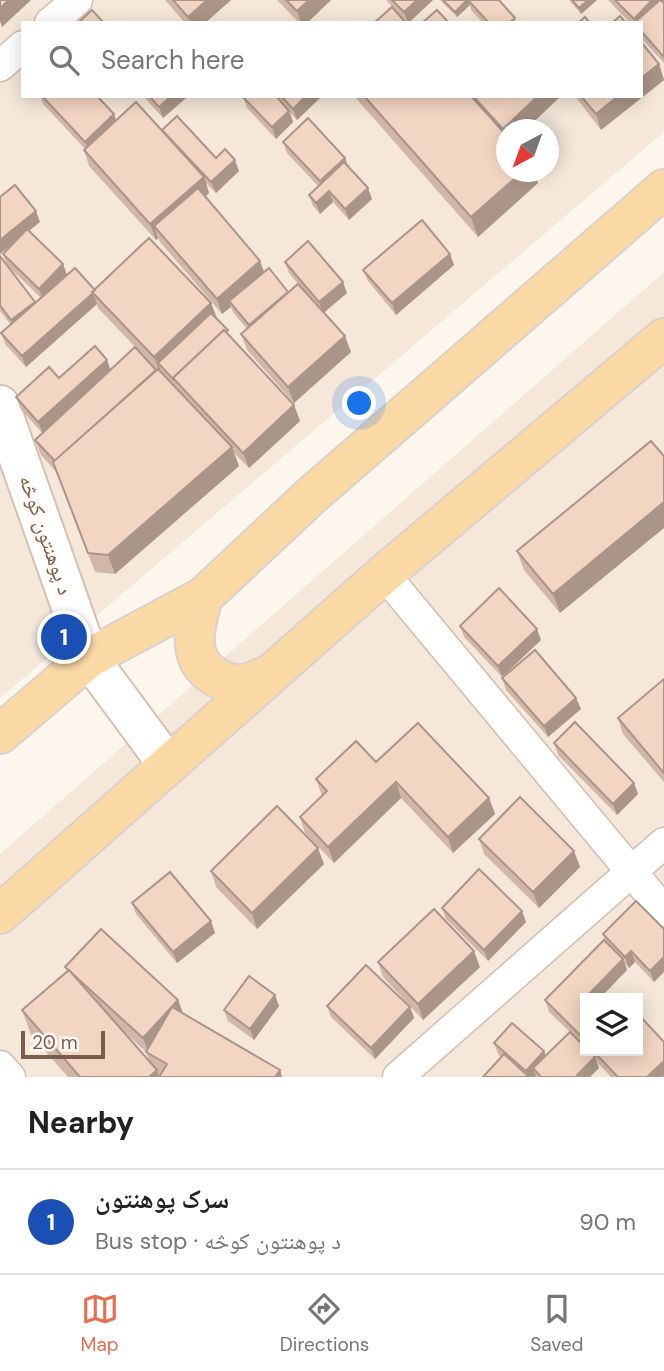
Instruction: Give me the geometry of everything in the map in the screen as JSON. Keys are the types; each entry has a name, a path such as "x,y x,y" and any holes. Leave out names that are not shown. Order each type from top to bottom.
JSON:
{"main road":[{"path":"0,734 89,658 203,597 312,495 664,189"},
{"path":"0,914 384,574 664,338"},
{"path":"203,597 195,625 194,648 203,669 222,681 240,684 271,674"}],"street":[{"path":"52,21 77,0"},
{"path":"0,66 21,48"},
{"name":"د پوهنتون کوڅه","path":"0,405 89,658 168,765"},
{"path":"384,574 664,911"},
{"path":"402,1076 664,843"},
{"path":"0,1066 10,1077"}],"shaded area":[{"path":"0,0 664,0 664,132 0,698"},
{"path":"664,272 664,1077 0,1077 0,854"}],"building":[{"path":"0,0 9,0 0,8"},
{"path":"173,0 207,0 188,17"},
{"path":"286,0 309,0 297,11"},
{"path":"392,0 417,0 404,12"},
{"path":"443,0 467,0 455,12"},
{"path":"468,0 499,0 515,18 511,21 487,21"},
{"path":"572,0 588,0 579,8"},
{"path":"615,0 652,0 634,19"},
{"path":"660,0 664,3 664,57 643,33 643,21 636,21"},
{"path":"392,7 404,21 376,21"},
{"path":"92,10 102,21 80,21"},
{"path":"437,10 447,21 424,21"},
{"path":"643,44 659,64 643,76"},
{"path":"44,98 99,98 114,114 85,142"},
{"path":"151,98 169,98 159,107"},
{"path":"244,98 278,98 289,111 272,127"},
{"path":"283,98 304,98 293,109"},
{"path":"366,98 473,98 496,124 496,182 511,182 471,217"},
{"path":"475,98 536,98 514,119 496,119 496,121"},
{"path":"583,98 616,98 596,114"},
{"path":"136,102 204,177 150,224 84,150"},
{"path":"177,116 216,158 225,149 235,160 211,182 162,130"},
{"path":"308,118 345,158 320,181 283,142"},
{"path":"344,162 368,188 345,209 329,191 316,203 309,195"},
{"path":"15,185 36,211 0,240 0,197"},
{"path":"198,188 260,261 217,299 154,226"},
{"path":"422,220 450,254 392,303 363,270"},
{"path":"27,229 63,264 39,289 3,254"},
{"path":"149,238 211,303 154,357 92,292"},
{"path":"308,241 343,282 319,302 285,262"},
{"path":"0,256 35,302 11,320 0,305"},
{"path":"75,268 95,290 22,356 1,333"},
{"path":"269,268 288,292 249,325 229,301"},
{"path":"298,284 345,336 288,387 241,334"},
{"path":"211,313 228,330 224,330 173,379 158,363"},
{"path":"224,330 294,405 243,453 173,378"},
{"path":"95,346 107,360 38,422 16,397 49,367 59,378"},
{"path":"135,347 156,370 55,461 35,440"},
{"path":"158,369 232,447 108,555 88,553 53,462"},
{"path":"651,441 664,456 664,502 553,594 517,551"},
{"path":"499,588 537,629 498,666 460,626"},
{"path":"535,650 576,698 544,726 502,678"},
{"path":"664,679 664,773 618,718"},
{"path":"575,722 634,783 613,804 554,743"},
{"path":"418,723 489,798 448,837 396,782 328,847 300,817 327,791 316,779 356,741 376,762"},
{"path":"520,797 574,851 533,892 479,839"},
{"path":"277,806 318,848 252,913 211,871"},
{"path":"479,869 522,911 484,950 442,908"},
{"path":"170,872 211,921 173,952 132,903"},
{"path":"636,901 664,929 664,957 650,971 631,951 625,957 603,934"},
{"path":"434,909 474,951 418,1004 378,962"},
{"path":"101,929 178,1000 143,1038 65,967"},
{"path":"604,940 623,959 590,993 580,993 580,1035 545,1000"},
{"path":"366,965 410,1007 371,1048 327,1006"},
{"path":"69,970 157,1070 149,1077 80,1077 22,1010"},
{"path":"249,976 275,995 250,1029 224,1010"},
{"path":"172,1007 280,1070 275,1077 159,1077 167,1064 146,1052"},
{"path":"643,1019 664,1042 664,1061 647,1077 618,1077 598,1056 643,1056"},
{"path":"512,1023 544,1051 526,1071 494,1043"},
{"path":"570,1032 580,1042 580,1056 595,1057 577,1075 579,1077 541,1077 533,1068"},
{"path":"504,1054 529,1077 483,1077"}],"place":[{"name":"سرک پوهنتون","path":"64,637"}]}
